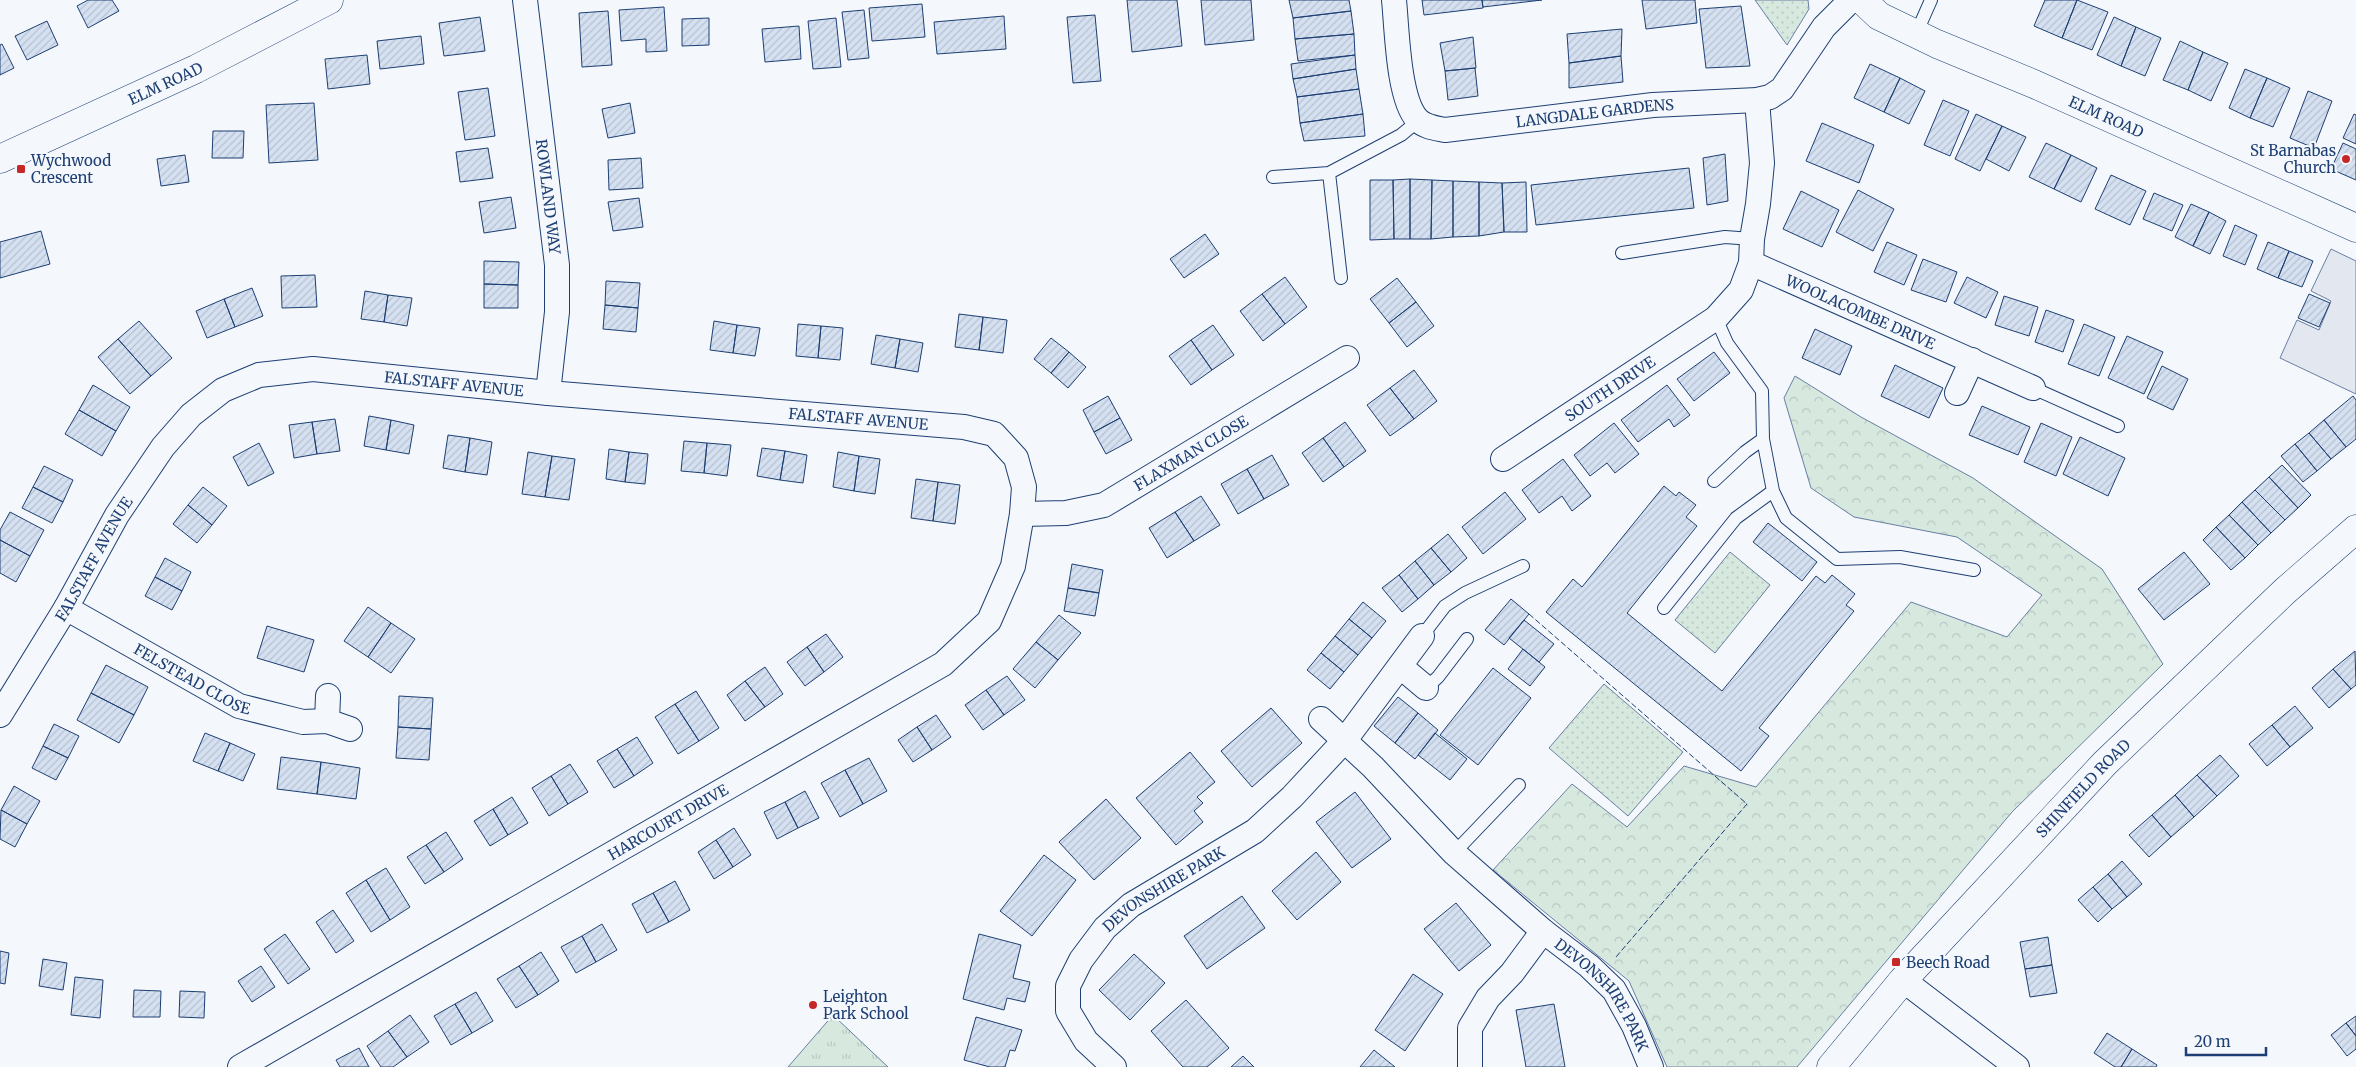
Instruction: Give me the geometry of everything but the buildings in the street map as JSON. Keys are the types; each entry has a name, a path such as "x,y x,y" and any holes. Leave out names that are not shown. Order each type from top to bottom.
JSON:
{"main road":[{"name":"ELM ROAD","path":"0,159 196,70 329,0"},
{"name":"ELM ROAD","path":"1862,0 1879,16 1916,34 2034,84 2356,228"},
{"name":"SHINFIELD ROAD","path":"1831,1067 1903,980 2105,763 2285,592 2356,529"}],"street":[{"name":"ROWLAND WAY","path":"525,0 557,265 557,312 548,393"},
{"path":"1394,0 1404,90 1408,107 1418,121"},
{"name":"LANGDALE GARDENS","path":"1418,121 1430,127 1445,130 1653,105 1757,100 1770,97 1782,89 1824,27 1851,0"},
{"path":"1716,318 1741,290 1751,263 1752,238 1758,204 1762,162 1757,100"},
{"name":"WOOLACOMBE DRIVE","path":"1751,263 2033,388"},
{"name":"SOUTH DRIVE","path":"1502,459 1716,318"},
{"name":"FLAXMAN CLOSE","path":"1022,514 1066,513 1104,505 1347,358"},
{"path":"1957,393 1972,360"},
{"name":"FALSTAFF AVENUE","path":"0,715 66,608 117,515 163,447 191,415 223,390 259,375 312,369 548,393 964,427 994,434 1016,458 1024,487 1022,514"},
{"name":"HARCOURT DRIVE","path":"240,1067 942,664 989,621 1013,566 1022,514"},
{"name":"FELSTEAD CLOSE","path":"66,608 239,706 302,722 327,721 350,729"},
{"name":"DEVONSHIRE PARK","path":"1114,1067 1086,1041 1068,1011 1068,986 1080,960 1105,928 1131,905 1255,831 1292,797 1345,740 1401,667 1422,636"},
{"path":"1401,667 1426,688"},
{"path":"327,721 328,696"},
{"name":"DEVONSHIRE PARK","path":"1320,718 1373,767 1454,853 1543,931 1589,966 1614,990 1634,1026 1651,1067"},
{"name":"DEVONSHIRE PARK","path":"1470,1067 1470,1028 1488,998 1512,973 1543,931"},
{"path":"1903,980 2017,1067"}],"lane":[{"path":"1916,34 1930,0"},
{"path":"1273,177 1329,173 1401,135 1418,121"},
{"path":"1329,173 1341,278"},
{"path":"1622,253 1726,237 1752,238"},
{"path":"1716,318 1727,343 1762,391 1763,439 1773,491 1786,518 1837,559 1900,556 1974,570"},
{"path":"2033,388 2118,426"},
{"path":"1714,481 1745,452 1763,439"},
{"path":"1664,608 1736,518 1773,491"},
{"name":"DEVONSHIRE PARK","path":"1422,636 1445,606 1465,593 1523,566"},
{"path":"1426,688 1438,677 1467,639"},
{"path":"1454,853 1519,786"}],"green space":[{"path":"1755,0 1808,0 1809,9 1787,45"},
{"path":"1795,376 1861,417 1973,478 2102,569 2163,664 2012,812 1797,1067 1667,1067 1629,981 1493,870 1572,784 1627,827 1684,766 1756,787 1911,602 2007,637 2042,595 1957,537 1854,517 1811,488 1784,398"},
{"path":"1730,552 1770,585 1715,653 1675,620"},
{"path":"1604,684 1683,752 1628,816 1549,748"},
{"path":"833,1015 888,1067 788,1067"}],"shaded area":[{"path":"2331,249 2356,261 2356,394 2280,358 2297,320 2319,330 2331,301 2311,291"}],"fence":[{"path":"1529,614 1747,804 1616,957"}],"place":[{"name":"St Barnabas Church","path":"2346,159"},
{"name":"Wychwood Crescent","path":"21,169"},
{"name":"Beech Road","path":"1896,962"},
{"name":"Leighton Park School","path":"813,1005"}]}
